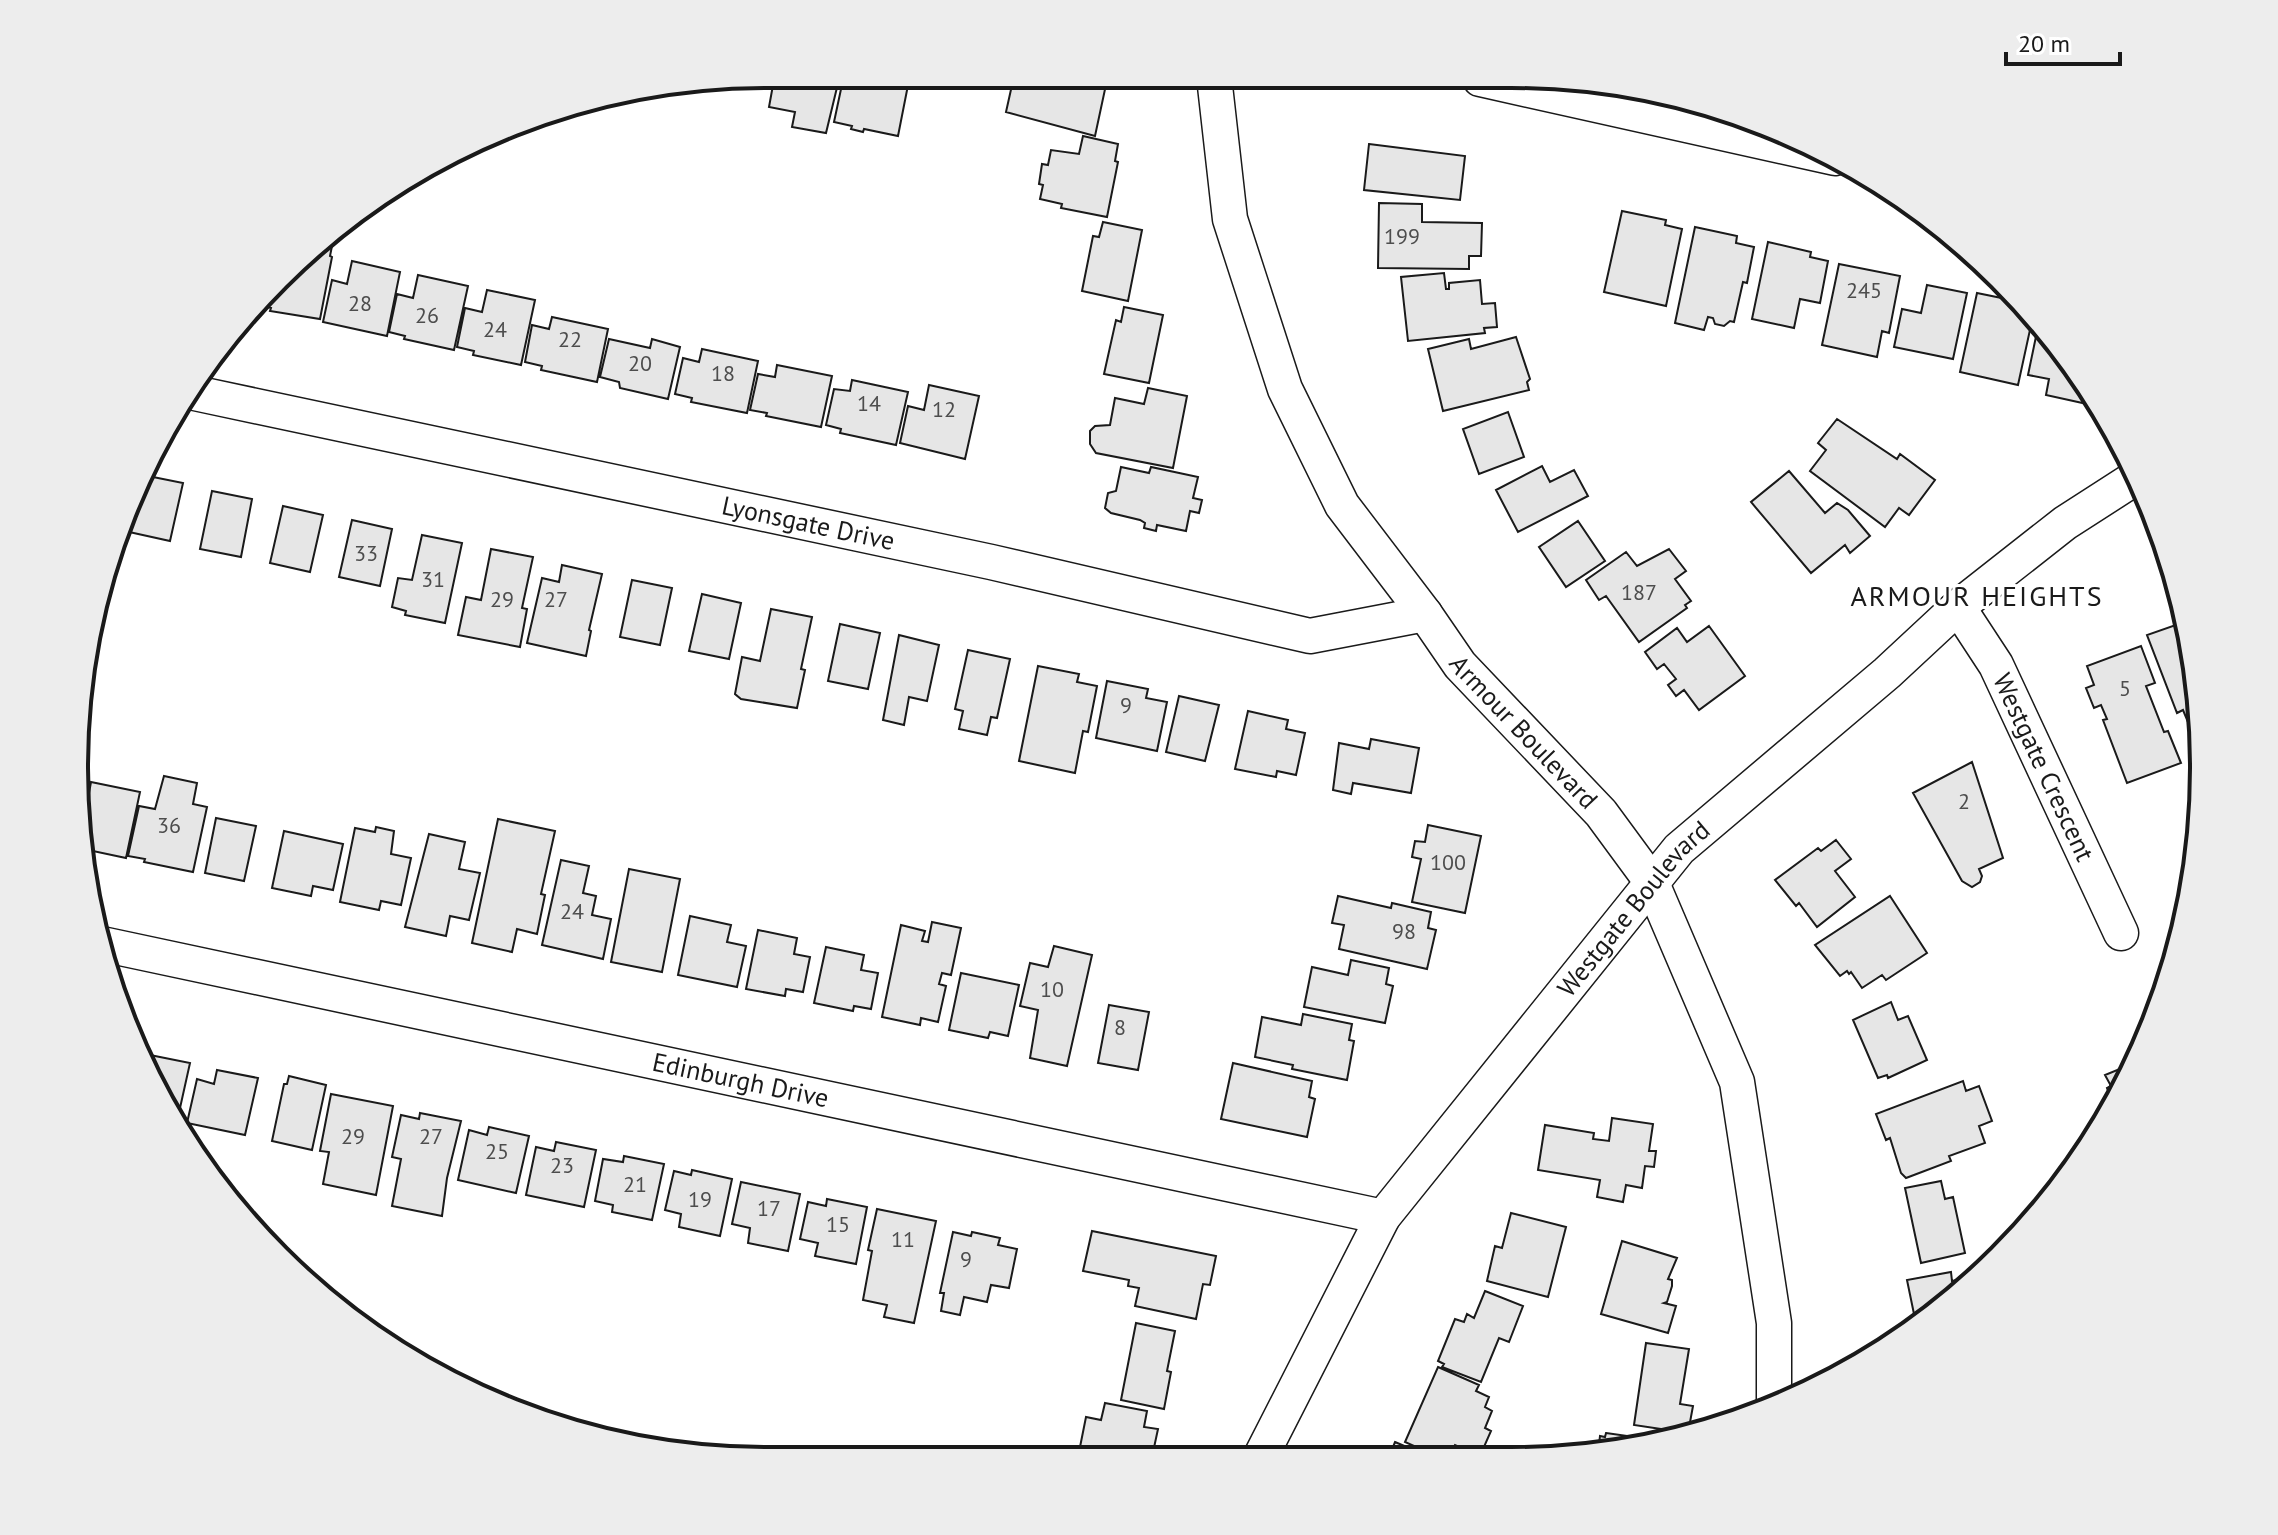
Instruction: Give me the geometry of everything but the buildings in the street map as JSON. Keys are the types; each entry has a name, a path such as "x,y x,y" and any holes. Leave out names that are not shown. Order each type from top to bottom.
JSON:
{"street":[{"name":"Armour Boulevard","path":"1215,88 1230,219 1285,389 1342,505 1460,665 1601,813 1651,881 1737,1082 1774,1323 1774,1394"},
{"path":"1522,88 1788,147"},
{"name":"Lyonsgate Drive","path":"200,394 976,559 1310,636 1425,614"},
{"name":"Westgate Boulevard","path":"1266,1447 1383,1217 1679,849 1887,673 1958,607 2065,523 2127,483"},
{"name":"Westgate Crescent","path":"1958,607 1996,665 2121,933"},
{"name":"Edinburgh Drive","path":"112,946 1383,1217"}],"district":[{"name":"ARMOUR HEIGHTS","path":"1977,596"}]}
